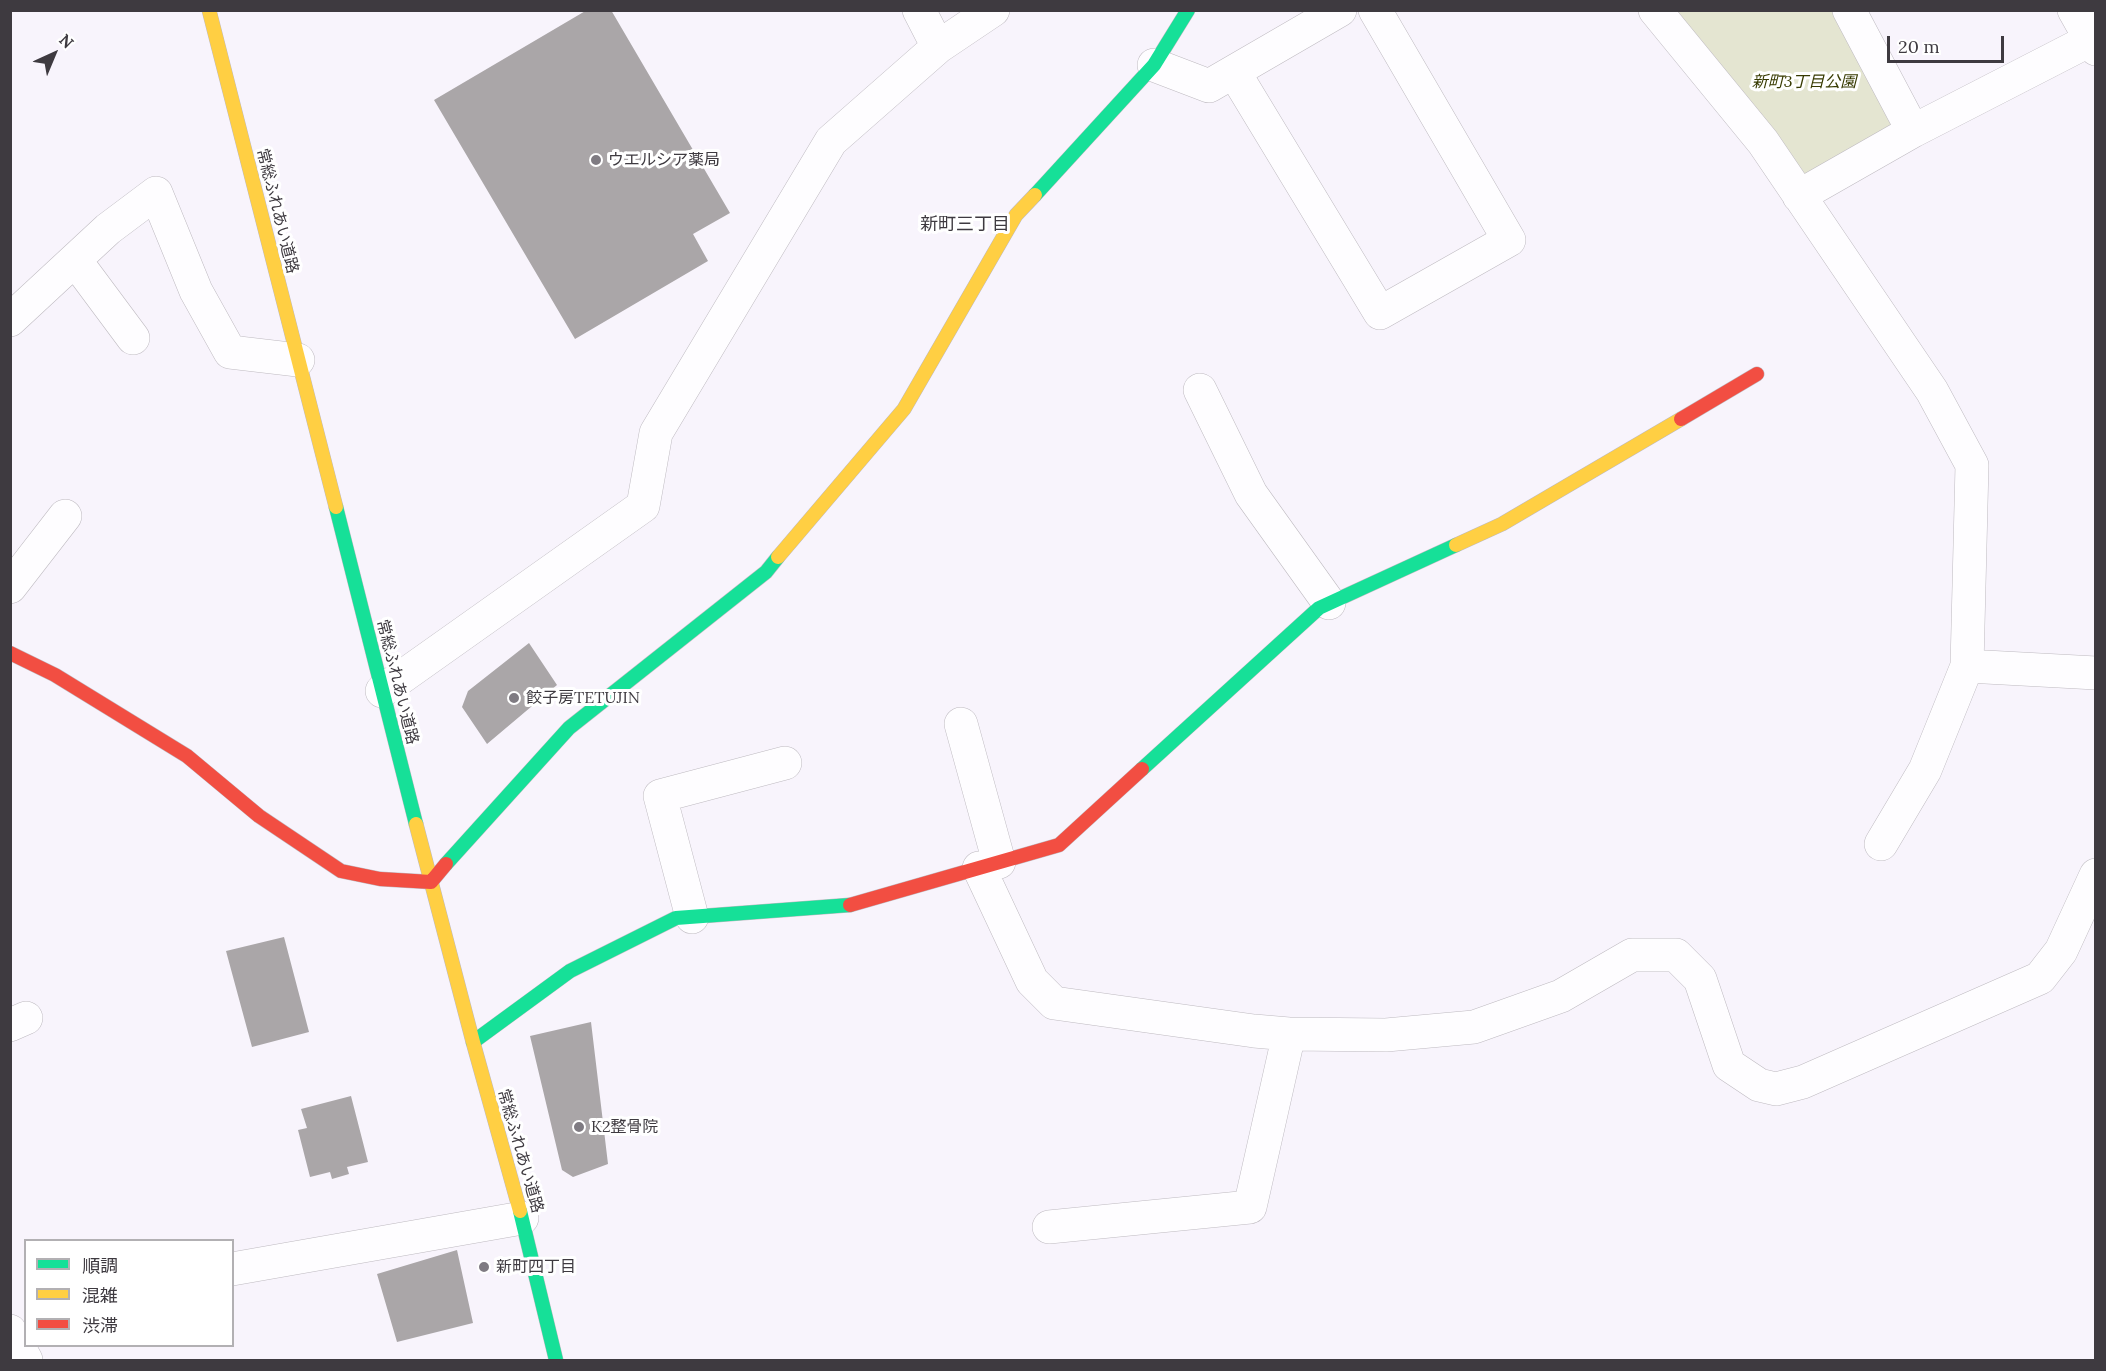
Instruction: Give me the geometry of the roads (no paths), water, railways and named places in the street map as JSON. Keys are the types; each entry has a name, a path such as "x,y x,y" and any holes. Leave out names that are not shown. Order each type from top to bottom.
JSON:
{"street":[{"name":"常総ふれあい道路","path":"208,10 431,882 522,1218 556,1360"},
{"path":"919,10 938,46"},
{"path":"382,691 643,506 656,433 831,141 938,46 993,10"},
{"path":"10,653 55,675 187,756 259,816 341,871 380,879 431,882 569,728 766,572 904,409 1016,215 1154,65 1188,10"},
{"path":"1154,65 1209,86 1340,10"},
{"path":"1234,72 1380,314 1509,240 1375,10"},
{"path":"1655,10 1763,142 1932,391 1971,465 1968,666 1925,770 1881,844"},
{"path":"1849,10 1913,131"},
{"path":"1798,196 1913,131 2092,44 2074,10"},
{"path":"10,320 108,229 156,193 196,291 230,352 298,360"},
{"path":"75,260 133,338"},
{"path":"473,1042 570,971 676,918 851,905 1059,845 1319,608 1502,524 1757,374"},
{"path":"1200,390 1251,494 1329,603"},
{"path":"10,587 65,516"},
{"path":"1968,666 2096,673"},
{"path":"961,724 989,865 1032,981 1054,1003 1220,1027 1289,1034 1386,1035 1474,1027 1562,996 1632,955 1676,955 1700,979 1729,1065 1759,1084 1776,1089 1803,1083 2040,978 2061,951 2096,875"},
{"path":"692,917 660,796 785,764"},
{"path":"1049,1227 1250,1207 1289,1034"},
{"path":"234,1269 522,1218"},
{"path":"10,1331 26,1360 45,1347"}],"place":[{"name":"ウエルシア薬局","path":"596,160"},
{"name":"餃子房TETUJIN","path":"514,698"},
{"name":"K2整骨院","path":"579,1127"},
{"name":"新町四丁目","path":"484,1267"}],"district":[{"name":"新町三丁目","path":"965,225"}],"park label":[{"name":"新町3丁目公園","path":"1804,82"}]}
